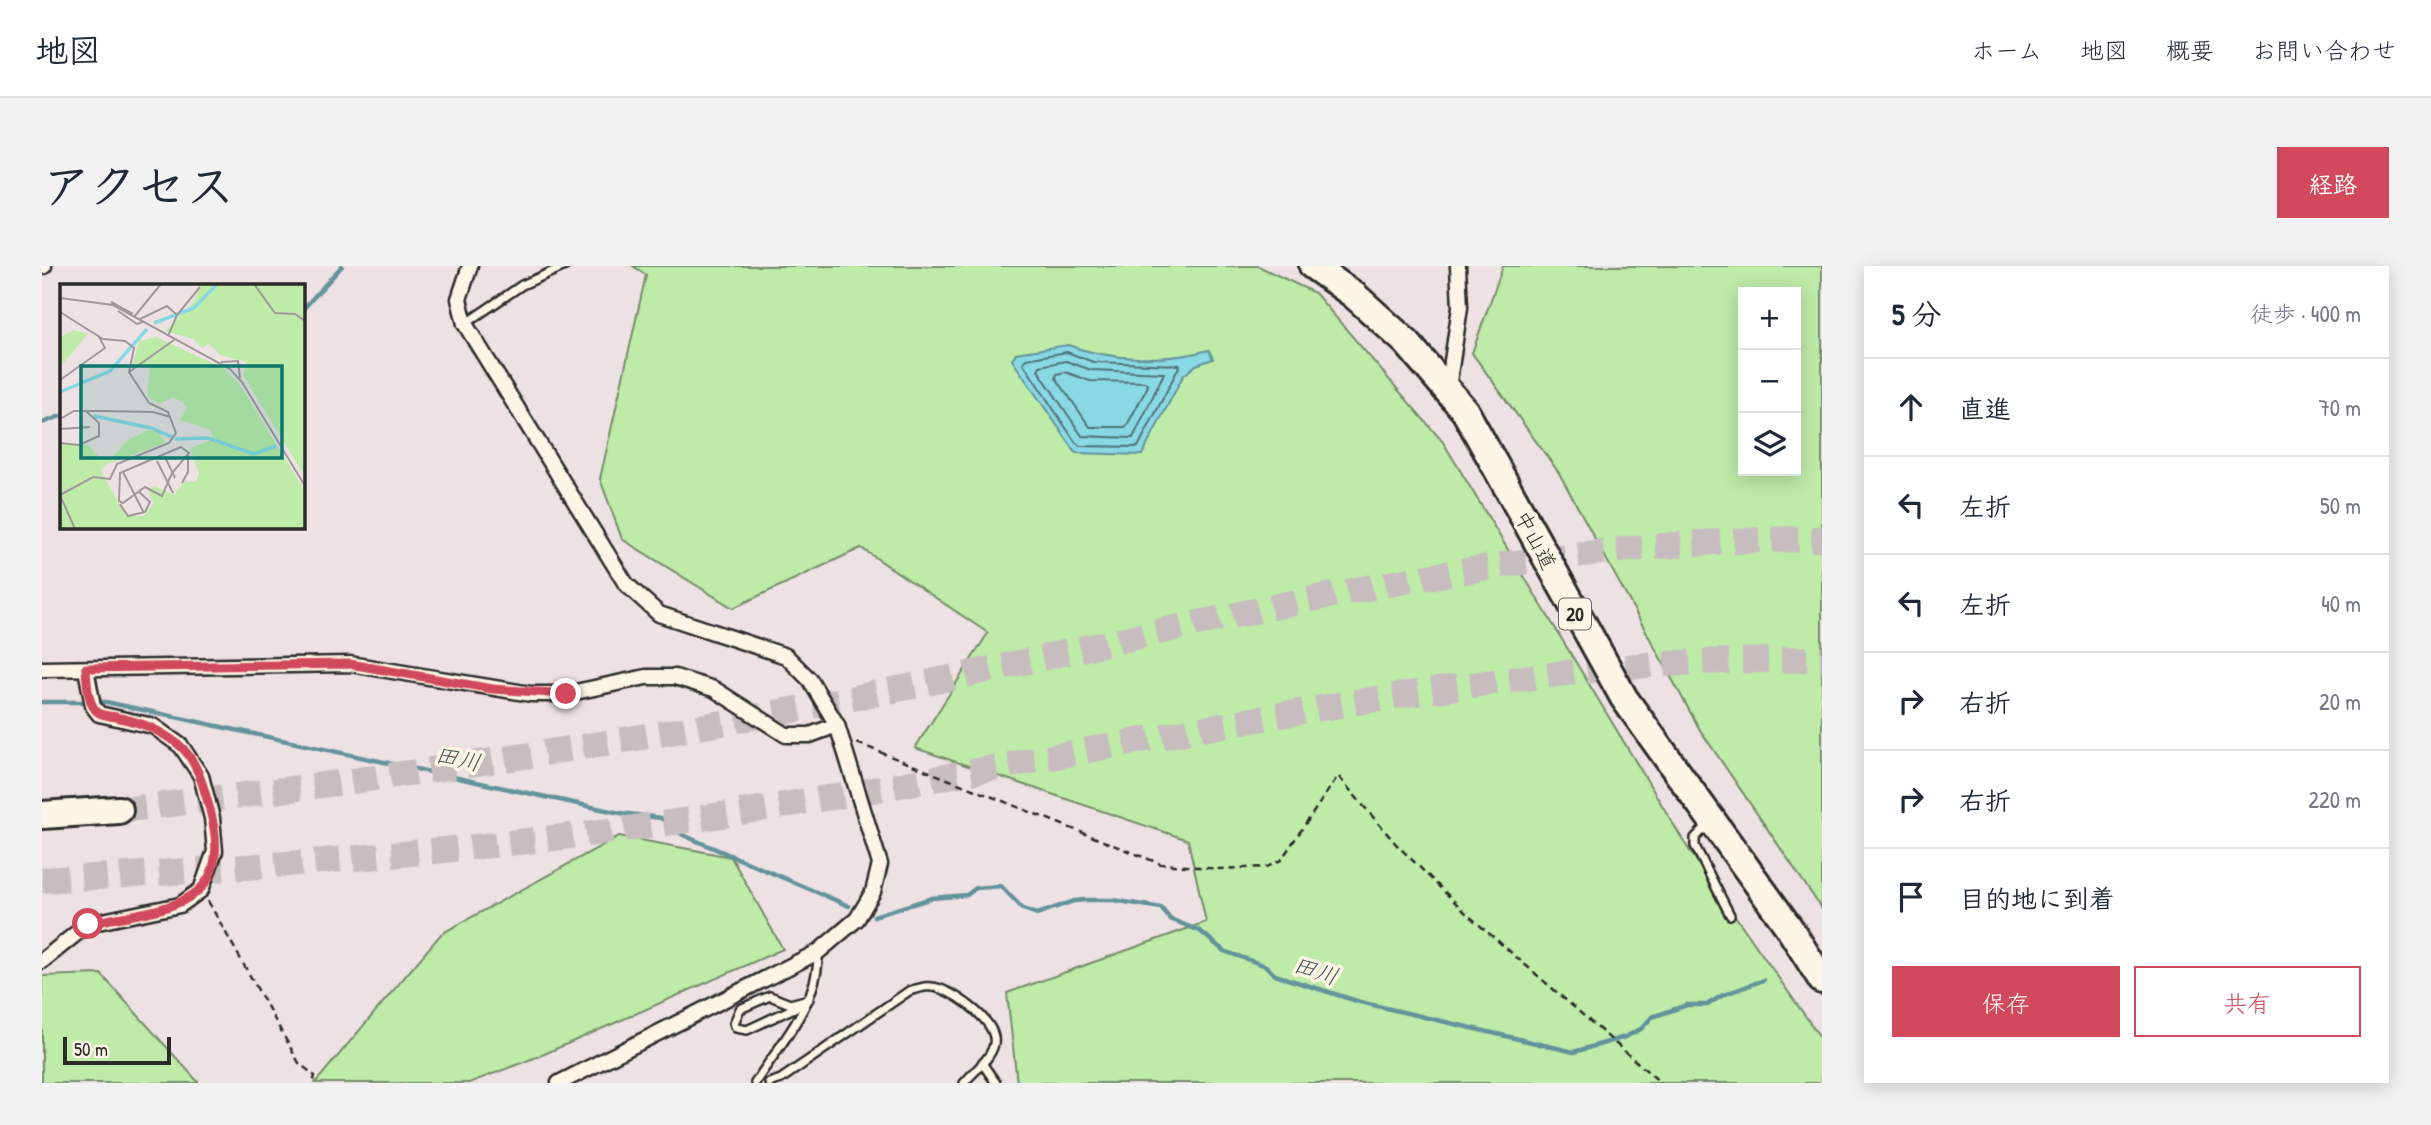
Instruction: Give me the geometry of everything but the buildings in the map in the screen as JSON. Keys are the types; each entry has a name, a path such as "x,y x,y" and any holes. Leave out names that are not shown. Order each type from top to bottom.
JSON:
{"highway":[{"name":"中山道","path":"1313,266 1378,317 1448,388 1480,435 1577,618 1624,698 1710,822 1788,926 1822,980"},
{"path":"42,815 119,810"}],"street":[{"path":"470,266 459,299 465,324 626,584 659,614 786,656 810,680 837,725 880,864 873,892 857,919 818,953 559,1083"},
{"path":"1448,388 1460,307 1458,266"},
{"path":"42,669 350,664 531,694 566,694 646,677 675,677 714,689 786,735 810,735 837,725"},
{"path":"42,961 88,924 180,905 201,890 209,875 215,851 212,818 201,776 181,746 153,726 99,713 93,706 86,668"}],"lane":[{"path":"465,324 522,285 565,266"},
{"path":"1710,822 1695,838 1695,846 1730,915"},
{"path":"755,1083 808,1001 819,968 818,953"},
{"path":"769,1083 782,1081 909,991 926,986 941,989 986,1019 992,1028 994,1043 982,1063 964,1083"},
{"path":"769,996 790,1004 808,1001 747,1030 737,1028 734,1023 740,1009 769,996"},
{"path":"982,1063 996,1083"}],"path":[{"path":"837,725 858,744 963,783 1161,864 1220,869 1267,867 1281,860 1338,776 1396,844 1468,915 1661,1083"},
{"path":"201,890 299,1063 315,1076 313,1083"}],"green space":[{"path":"633,266 1258,266 1315,293 1443,442 1689,850 1822,1040 1822,1083 1017,1083 1007,993 1206,922 1188,840 915,748 988,633 861,548 733,608 622,539 600,479 646,275"},
{"path":"1503,266 1822,266 1822,909 1700,730 1559,473 1472,353"},
{"path":"619,836 731,857 783,949 542,1055 469,1083 315,1083 441,934"},
{"path":"101,974 199,1083 42,1083 42,976"}],"water":[{"path":"1068,345 1102,354 1138,358 1175,357 1209,350 1213,359 1196,365 1183,376 1142,455 1076,453 1012,360 1016,353"}],"waterway":[{"path":"304,308 342,266"},
{"path":"42,423 60,416"},
{"name":"田川","path":"42,702 106,702 620,813 661,818 683,835 849,906"},
{"name":"田川","path":"874,916 932,898 967,895 976,888 1001,886 1023,909 1037,914 1074,901 1086,900 1113,900 1161,908 1170,919 1200,931 1224,951 1266,966 1275,975 1360,1002 1574,1052 1625,1037 1641,1029 1652,1017 1687,1005 1707,1005 1723,995 1764,980"}],"tunnel":[{"path":"119,810 432,770 743,719 950,678 1274,607 1492,567 1601,552 1711,542 1822,539"},
{"path":"42,880 319,861 595,833 884,788 1200,729 1411,694 1624,667 1822,659"}],"route":[{"path":"88,924 180,905 201,890 209,875 215,851 212,818 201,776 181,746 153,726 99,713 93,706 86,668 350,664 493,689 531,694 566,694"}]}
